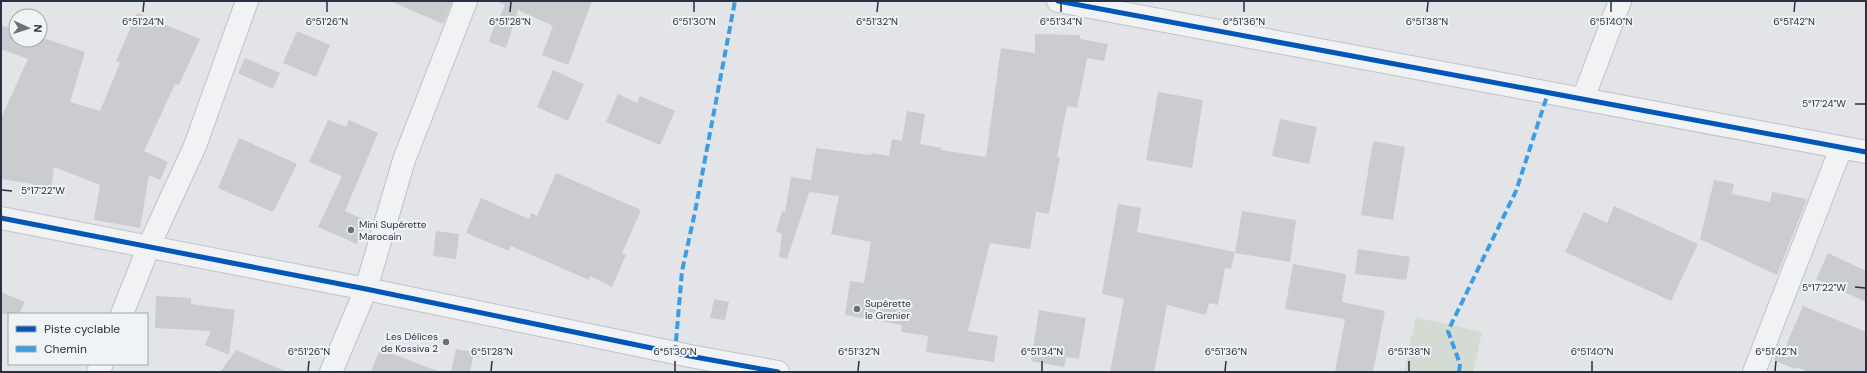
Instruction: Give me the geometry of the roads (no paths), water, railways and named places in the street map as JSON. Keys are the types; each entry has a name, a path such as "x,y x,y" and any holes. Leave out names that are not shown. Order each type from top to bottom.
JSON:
{"street":[{"path":"122,313 149,246 195,146 247,1"},
{"path":"331,372 366,289 404,160 466,1"},
{"path":"1058,1 1866,152"},
{"path":"1583,99 1620,1"},
{"path":"1754,372 1841,148"},
{"path":"1,218 366,289 691,364 778,372"}],"place":[{"name":"Mini Supérette Marocain","path":"351,230"},
{"name":"Supérette le Grenier","path":"857,309"},
{"name":"Les Délices de Kossiva 2","path":"446,342"}]}
